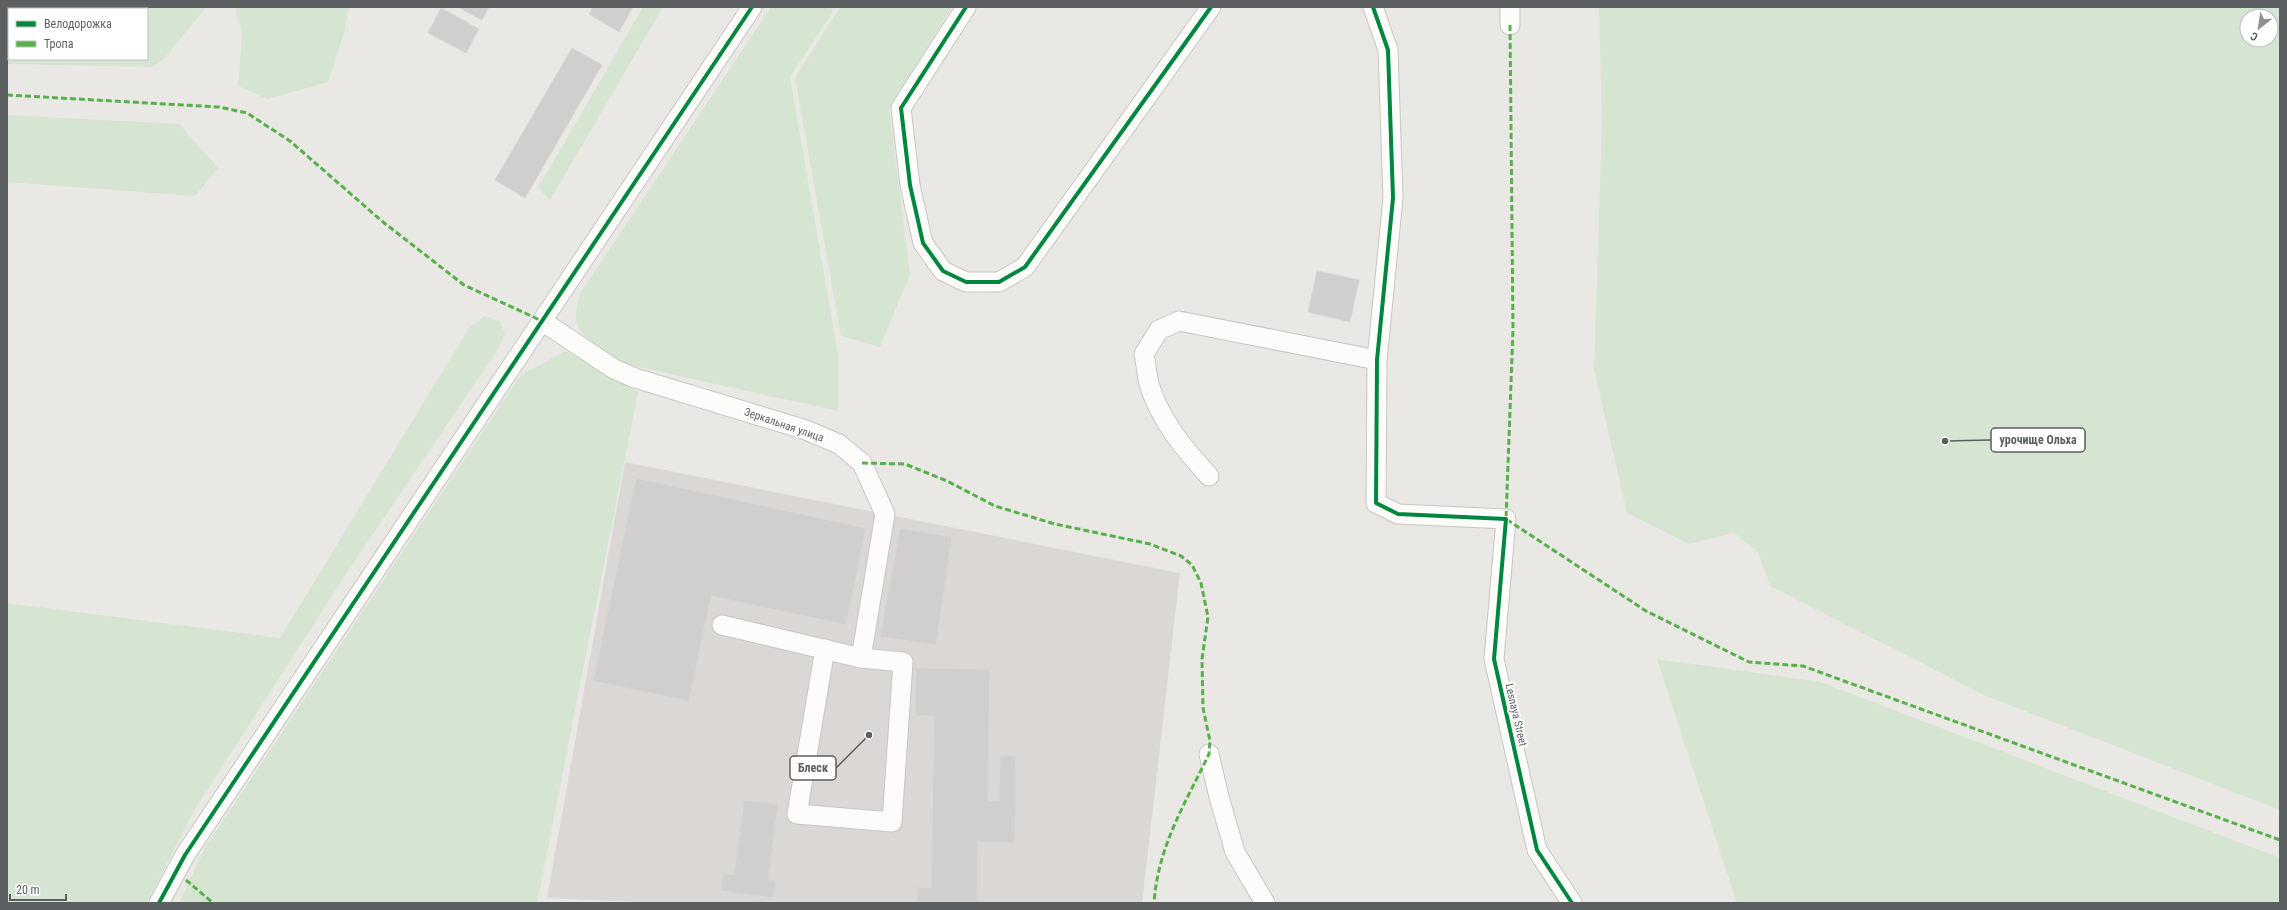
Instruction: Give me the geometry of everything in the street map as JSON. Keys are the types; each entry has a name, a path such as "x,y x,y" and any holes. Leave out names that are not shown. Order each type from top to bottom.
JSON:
{"street":[{"path":"159,903 185,855 752,7"},
{"path":"966,7 901,108 910,185 923,243 943,271 966,282 999,282 1025,267 1211,7"},
{"path":"1209,476 1184,449 1164,419 1149,384 1144,354 1159,330 1179,321 1377,360 1393,198 1388,50 1373,7"},
{"name":"Зеркальная улица","path":"542,321 614,369 635,378 806,430 839,444 862,463 885,514 861,658"},
{"name":"Lesnaya Street","path":"1377,360 1376,503 1398,514 1506,519 1494,659 1537,850 1572,903"},
{"path":"722,625 825,649 861,658 903,662 892,822 797,814 825,649"},
{"path":"1209,754 1219,797 1236,852 1265,903"}],"shaded area":[{"path":"625,462 1180,573 1142,903 662,903 547,898"}],"green space":[{"path":"7,7 206,7 164,59 152,67 7,64"},
{"path":"235,7 349,7 345,29 328,82 268,99 238,86 242,32"},
{"path":"643,7 663,7 550,200 538,188"},
{"path":"771,7 836,7 790,77 838,355 838,411 634,366 609,354 592,342 584,335 576,321 579,295"},
{"path":"840,7 952,7 889,110 910,274 880,347 841,336 795,78"},
{"path":"1599,7 2280,7 2280,810 1986,696 1770,586 1758,552 1734,533 1689,544 1627,513 1594,369 1602,124"},
{"path":"7,115 179,124 218,168 195,196 7,182"},
{"path":"484,316 500,321 505,334 498,349 344,577 193,812 147,903 7,903 7,603 280,638 470,327"},
{"path":"566,351 638,392 537,903 179,903 206,846 521,375"},
{"path":"1657,659 1821,682 2280,858 2280,903 1737,903"}],"building":[{"path":"458,7 489,7 482,20"},
{"path":"593,7 633,7 619,32 589,14"},
{"path":"441,8 479,29 466,53 428,33"},
{"path":"572,48 602,65 525,198 495,180"},
{"path":"1317,271 1359,280 1350,322 1308,312"},
{"path":"636,478 866,528 846,625 711,596 689,701 593,681"},
{"path":"900,528 952,537 936,645 880,637"},
{"path":"916,668 990,669 988,801 999,801 1000,755 1016,755 1015,843 978,842 977,903 917,903 917,887 931,888 934,716 915,716"},
{"path":"744,800 778,804 768,881 776,882 774,898 721,891 723,873 734,875"}],"marked path":[{"path":"1510,25 1513,329 1506,519 1646,611 1749,662 1803,666 2280,840"},
{"path":"7,95 219,107 247,113 290,141 383,222 464,285 542,321"},
{"path":"862,463 905,464 947,481 995,506 1055,524 1150,544 1181,556 1192,565 1201,583 1208,617 1202,659 1203,708 1210,741 1209,754 1182,808 1167,844 1161,863 1154,903"},
{"path":"186,880 213,903"}],"cycle path":[{"path":"159,903 185,855 752,7"},
{"path":"966,7 901,108 910,185 923,243 943,271 966,282 999,282 1025,267 1211,7"},
{"path":"1373,7 1388,50 1393,198 1377,360 1376,503 1398,514 1506,519 1494,659 1537,850 1572,903"}],"place":[{"name":"урочище Ольха","path":"1945,441"},
{"name":"Блеск","path":"869,735"}]}
